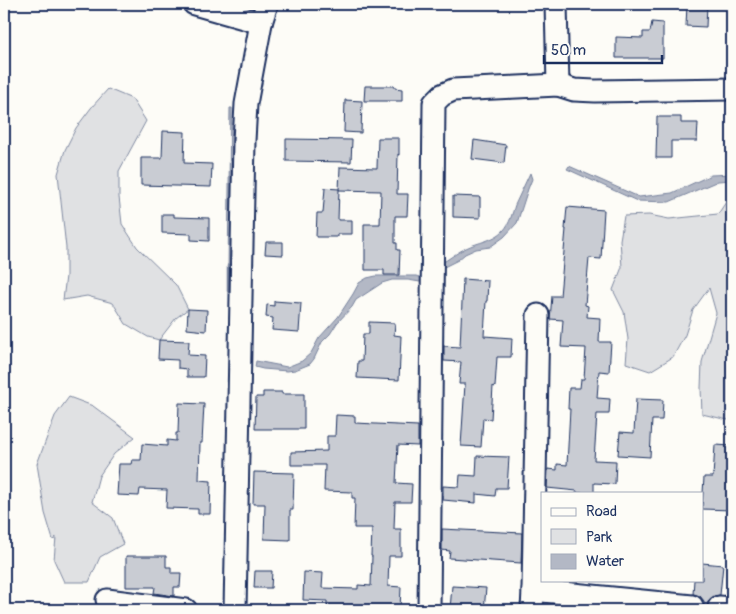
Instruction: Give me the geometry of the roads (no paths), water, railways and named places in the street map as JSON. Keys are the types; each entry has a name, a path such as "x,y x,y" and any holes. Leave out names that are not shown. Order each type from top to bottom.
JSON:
{"street":[{"path":"194,4 264,13 246,104 244,141 234,610"},
{"path":"556,4 558,85"},
{"path":"429,610 434,104 442,95 454,90 558,85 574,90 596,92 732,90"},
{"path":"538,315 533,600 692,606"},
{"path":"108,600 186,610"}],"water":[{"path":"230,108 232,108 230,271 228,271"},
{"path":"569,166 639,197 672,193 711,175 732,174 732,180 718,181 669,202 637,201 567,169"},
{"path":"530,173 532,179 517,223 504,237 490,247 476,249 442,268 442,263 460,251 491,239 504,230"},
{"path":"376,276 416,276 423,278 420,282 392,280 382,283 356,300 322,342 310,364 287,371 255,367 256,361 287,367 302,361 311,353 319,338 338,317 359,283 367,278"}],"waterway":[{"path":"229,266 229,291"}]}
